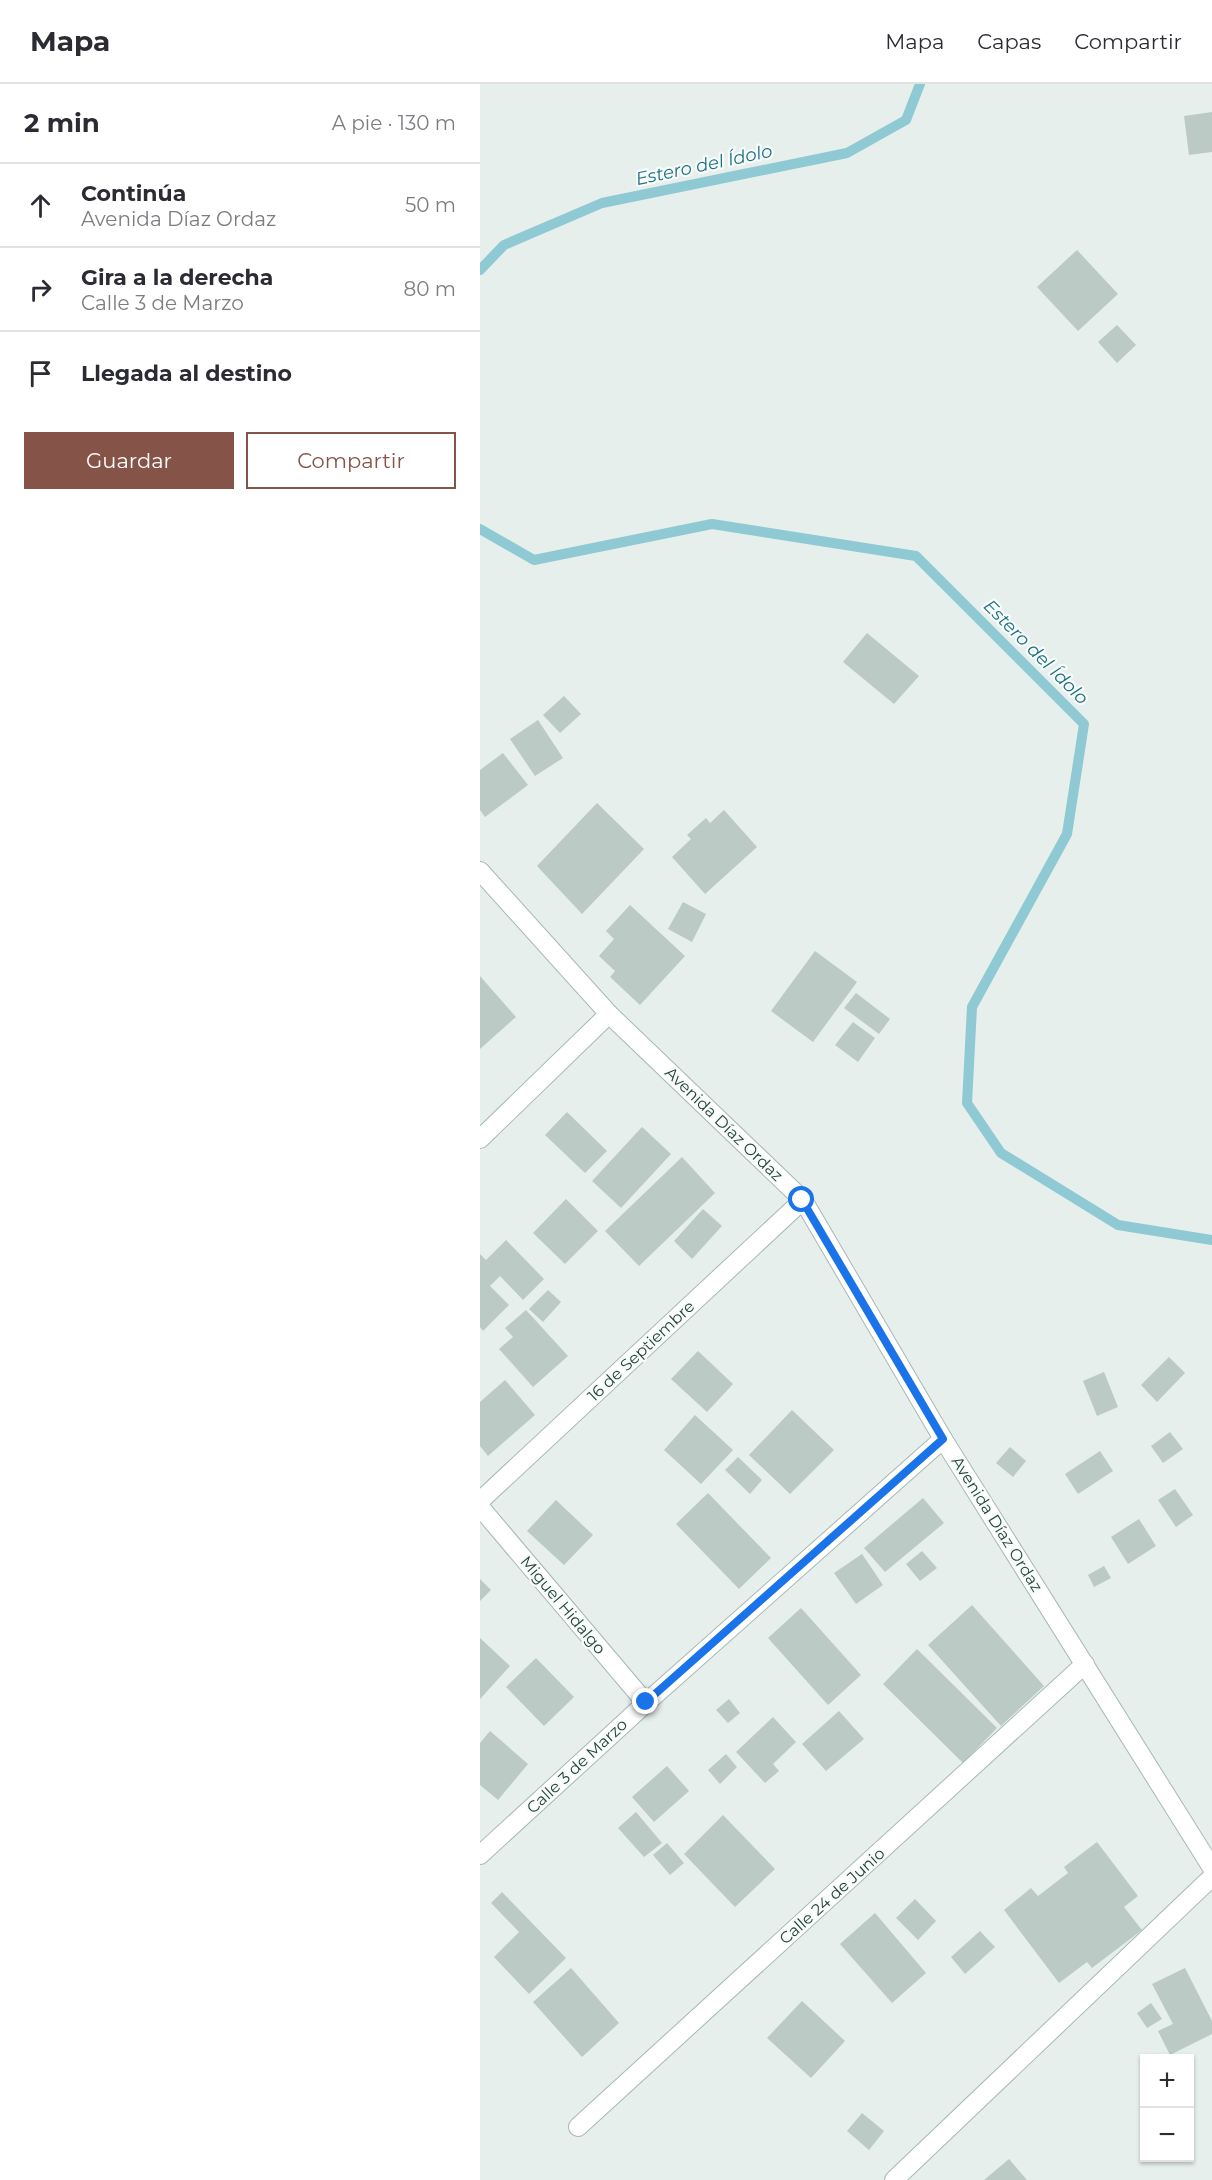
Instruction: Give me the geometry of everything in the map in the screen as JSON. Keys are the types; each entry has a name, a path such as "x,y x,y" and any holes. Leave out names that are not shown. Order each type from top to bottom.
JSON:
{"street":[{"name":"Avenida Díaz Ordaz","path":"480,871 609,1014 802,1200 943,1439 1212,1868"},
{"path":"480,1139 609,1014"},
{"name":"16 de Septiembre","path":"480,1501 802,1200"},
{"name":"Calle 3 de Marzo","path":"480,1855 646,1702 943,1439"},
{"name":"Miguel Hidalgo","path":"480,1507 646,1702"},
{"name":"Calle 24 de Junio","path":"578,2127 1085,1664"},
{"path":"894,2180 1212,1877"}],"building":[{"path":"1212,112 1212,152 1189,155 1184,116"},
{"path":"1077,250 1118,294 1078,331 1037,287"},
{"path":"1117,325 1136,345 1117,363 1098,342"},
{"path":"867,633 919,676 894,704 843,662"},
{"path":"564,696 581,714 560,733 543,715"},
{"path":"538,720 563,758 535,776 510,739"},
{"path":"503,753 528,785 485,817 480,810 480,770"},
{"path":"597,803 644,849 582,914 537,866"},
{"path":"724,810 757,847 705,894 672,857 691,839 687,835 706,818 710,823"},
{"path":"683,902 706,914 692,942 668,929"},
{"path":"630,905 685,956 640,1005 610,977 615,971 599,956 614,939 606,931"},
{"path":"815,951 857,982 813,1042 771,1011"},
{"path":"480,976 516,1017 480,1049"},
{"path":"856,993 890,1019 879,1034 844,1008"},
{"path":"853,1022 875,1038 858,1062 835,1045"},
{"path":"567,1112 607,1151 585,1173 545,1135"},
{"path":"642,1127 671,1154 621,1208 592,1181"},
{"path":"682,1157 715,1193 639,1266 605,1231"},
{"path":"566,1199 598,1231 565,1264 533,1233"},
{"path":"703,1209 722,1226 692,1259 674,1241"},
{"path":"506,1240 544,1279 523,1300 500,1276 490,1286 509,1305 483,1331 480,1327 480,1254 486,1260"},
{"path":"548,1290 561,1302 543,1322 529,1309"},
{"path":"526,1310 568,1356 533,1387 499,1349 513,1337 505,1328"},
{"path":"698,1351 733,1384 707,1412 671,1379"},
{"path":"1169,1357 1185,1373 1157,1402 1141,1385"},
{"path":"1104,1372 1118,1407 1097,1416 1083,1381"},
{"path":"505,1380 535,1415 488,1456 480,1446 480,1402"},
{"path":"792,1410 834,1450 790,1494 749,1455"},
{"path":"695,1415 733,1450 701,1484 664,1450"},
{"path":"1170,1432 1183,1449 1163,1463 1151,1446"},
{"path":"1010,1447 1026,1461 1013,1477 996,1463"},
{"path":"1100,1451 1113,1471 1078,1494 1065,1474"},
{"path":"738,1457 762,1480 750,1494 725,1470"},
{"path":"1175,1489 1193,1515 1176,1527 1158,1500"},
{"path":"708,1493 771,1558 739,1589 676,1524"},
{"path":"923,1498 944,1523 885,1572 864,1548"},
{"path":"556,1500 593,1535 564,1565 527,1531"},
{"path":"1139,1519 1156,1546 1128,1564 1111,1537"},
{"path":"922,1551 937,1568 920,1581 906,1564"},
{"path":"862,1554 883,1585 856,1604 834,1573"},
{"path":"1104,1566 1111,1578 1094,1587 1088,1575"},
{"path":"480,1579 491,1590 480,1601"},
{"path":"972,1605 1044,1686 1001,1726 928,1645"},
{"path":"801,1608 861,1675 828,1705 768,1638"},
{"path":"480,1638 510,1666 480,1699"},
{"path":"917,1649 997,1728 963,1763 883,1684"},
{"path":"536,1658 574,1697 544,1726 506,1687"},
{"path":"729,1699 740,1713 728,1723 716,1710"},
{"path":"839,1711 864,1739 826,1771 802,1744"},
{"path":"773,1717 796,1742 773,1764 779,1771 765,1783 736,1752"},
{"path":"490,1731 528,1764 498,1800 480,1785 480,1743"},
{"path":"726,1754 737,1767 720,1784 708,1770"},
{"path":"667,1766 689,1791 654,1822 632,1797"},
{"path":"636,1812 662,1843 644,1857 618,1828"},
{"path":"723,1815 775,1869 735,1907 684,1854"},
{"path":"1097,1842 1138,1896 1124,1907 1142,1930 1092,1968 1087,1962 1059,1983 1004,1910 1031,1888 1038,1896 1068,1873 1064,1867"},
{"path":"667,1843 684,1863 670,1875 653,1855"},
{"path":"502,1892 566,1958 529,1994 494,1957 519,1932 491,1903"},
{"path":"915,1899 936,1921 918,1940 896,1918"},
{"path":"875,1913 926,1973 892,2003 840,1944"},
{"path":"980,1931 995,1947 965,1974 951,1957"},
{"path":"571,1968 619,2023 582,2057 533,2002"},
{"path":"1185,1968 1212,2021 1212,2034 1170,2054 1158,2031 1173,2024 1152,1984"},
{"path":"802,2001 845,2041 811,2078 767,2038"},
{"path":"1151,2003 1162,2019 1147,2028 1137,2013"},
{"path":"862,2113 884,2131 869,2150 847,2131"},
{"path":"1009,2159 1027,2180 984,2180"}],"waterway":[{"name":"Estero del Ídolo","path":"480,270 504,245 602,203 847,153 906,120 920,84"},
{"name":"Estero del Ídolo","path":"480,529 534,560 712,524 916,556 1084,724 1067,834 972,1007 967,1103 1001,1153 1118,1225 1212,1240"}],"route":[{"path":"646,1702 943,1439 802,1200"}]}
